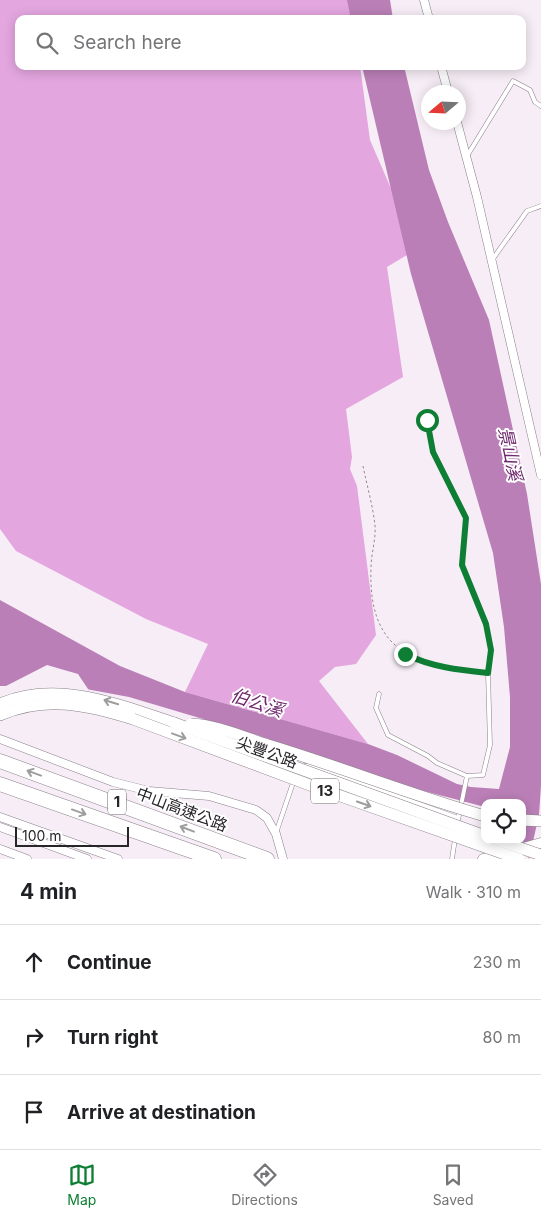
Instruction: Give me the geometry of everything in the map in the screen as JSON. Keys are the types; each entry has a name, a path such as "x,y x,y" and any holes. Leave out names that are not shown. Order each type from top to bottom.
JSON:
{"highway":[{"name":"中山高速公路","path":"0,761 267,859"},
{"name":"1","path":"0,784 214,859"}],"main road":[{"name":"尖豐公路","path":"0,704 35,695 57,694 78,695 104,700 174,723 481,835"},
{"name":"尖豐公路","path":"0,715 30,706 53,703 103,710 133,719 315,787 519,859"},
{"path":"174,723 198,724 250,739 481,815"},
{"path":"526,820 541,821"},
{"path":"483,859 541,843"},
{"path":"510,844 541,854"},
{"path":"515,859 541,854"}],"street":[{"path":"424,0 428,15"},
{"path":"442,70 446,85"},
{"path":"459,130 541,476"},
{"path":"0,739 113,782 149,790 209,796 256,810 267,818 276,834 283,859"},
{"path":"0,817 118,859"},
{"path":"0,827 87,859"},
{"path":"0,849 27,859"}],"lane":[{"path":"466,157 513,80 530,90 534,102 541,106"},
{"path":"491,262 527,211 541,206"},
{"path":"379,694 376,708 388,735 428,756 437,763 467,776 483,775 490,745 488,673"},
{"path":"276,834 297,771 304,766 312,765 458,818"},
{"path":"452,859 467,776"}],"path":[{"path":"363,466 375,527 371,567 371,599 378,623 384,635 405,654 417,660 452,670 488,673 491,650 486,624 462,565 466,518 433,452 427,420"}],"shaded area":[{"path":"0,0 351,0 353,15 15,15 15,70 361,70 370,140 415,244 407,255 387,267 403,377 346,409 352,457 350,469 357,486 376,635 356,664 335,667 319,681 368,744 185,692 208,644 146,619 16,551 0,529"}],"water":[{"path":"347,0 390,0 392,15 350,15"},
{"name":"景山溪","path":"363,70 405,70 429,170 448,222 489,320 527,494 541,584 541,786 539,815 529,859 523,844 526,844 526,799 481,799 481,806 378,779 254,734 94,698 78,674 47,665 6,686 0,686 0,600 120,666 185,692 368,744 397,755 457,784 499,789 510,747 510,697 504,627 493,553 411,274"}],"pier":[{"path":"86,689 129,697 203,719 239,733 206,730 93,700"}],"route":[{"path":"405,654 417,660 452,670 488,673 491,650 486,624 468,584 462,565 466,518 433,452 427,420"}],"water label":[{"name":"伯公溪","path":"257,703"}]}
